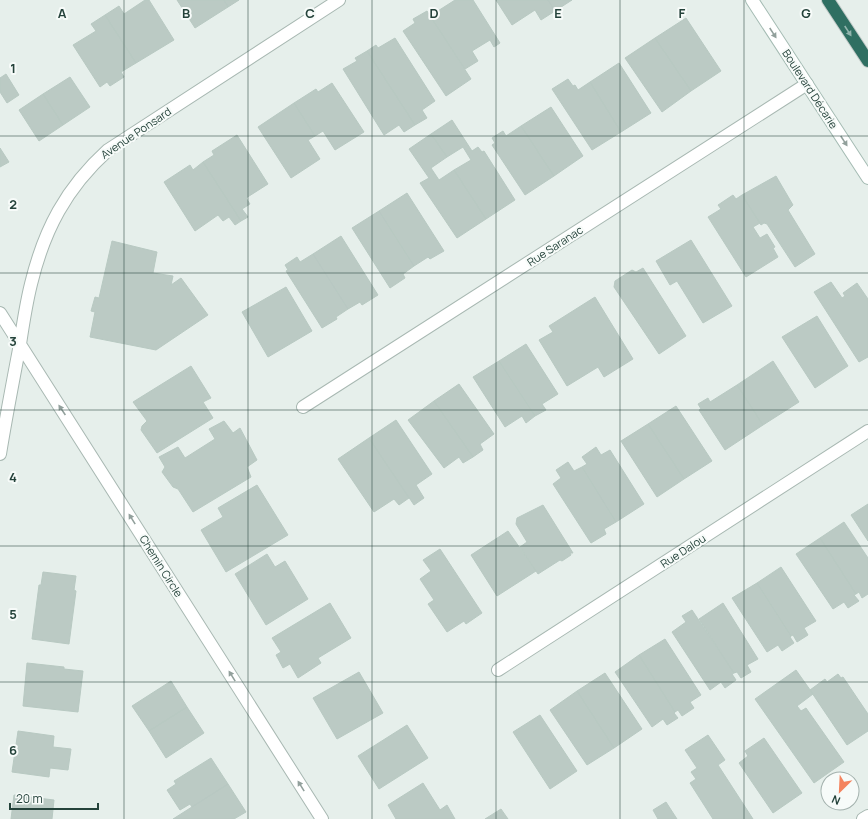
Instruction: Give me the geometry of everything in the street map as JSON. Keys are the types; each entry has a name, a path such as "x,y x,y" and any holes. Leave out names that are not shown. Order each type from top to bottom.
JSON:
{"highway":[{"path":"828,0 868,62"}],"street":[{"name":"Avenue Ponsard","path":"0,454 30,286 46,234 70,193 97,160 108,150 339,0"},
{"name":"Boulevard Décarie","path":"752,0 868,178"},
{"name":"Rue Saranac","path":"302,407 807,84"},
{"name":"Chemin Circle","path":"0,313 322,819"},
{"name":"Rue Dalou","path":"498,670 868,431"},
{"path":"863,819 868,816"}],"building":[{"path":"145,0 149,0 174,40 136,63 105,15 119,6 124,14"},
{"path":"177,0 224,0 228,7 195,28"},
{"path":"224,0 239,0 228,7"},
{"path":"455,0 473,0 500,43 494,47 490,40 472,51 478,61 465,69 430,16"},
{"path":"496,0 548,0 555,11 541,20 535,10 512,25"},
{"path":"548,0 572,0 555,11"},
{"path":"427,11 471,79 446,96 403,31 415,23 413,19"},
{"path":"105,15 136,63 121,72 124,77 110,86 107,82 100,87 73,45 96,31 91,24"},
{"path":"686,18 721,71 691,91 655,38"},
{"path":"395,38 435,101 422,110 427,118 415,125 367,51 376,45 378,48"},
{"path":"655,38 691,91 662,112 625,58"},
{"path":"367,51 415,125 404,132 399,125 384,135 343,69 357,61 355,58"},
{"path":"619,63 651,113 621,132 590,82"},
{"path":"6,74 19,95 7,103 0,92 0,78"},
{"path":"70,77 90,107 63,125 43,94"},
{"path":"568,79 578,90 590,82 621,132 592,150 552,89"},
{"path":"332,83 364,132 335,150 323,131 315,136 294,103 316,89 318,92"},
{"path":"43,94 63,125 39,141 19,110"},
{"path":"294,103 315,136 308,140 320,159 291,178 258,127"},
{"path":"551,107 583,156 554,176 521,126"},
{"path":"452,120 472,151 478,147 482,152 484,151 515,200 486,219 454,170 471,160 463,147 447,157 431,134"},
{"path":"521,126 554,176 525,195 492,145 495,143 492,138 503,131 506,136"},
{"path":"431,134 447,157 431,168 439,180 454,170 486,219 457,238 420,183 429,178 409,149"},
{"path":"237,135 268,184 246,198 250,204 242,209 248,217 241,221 203,162 214,155 212,151"},
{"path":"0,148 9,162 0,167"},
{"path":"203,162 241,221 235,225 229,217 223,221 218,215 195,231 164,182 190,165 193,170"},
{"path":"776,176 793,205 788,210 815,254 795,267 767,224 764,223 761,225 742,195"},
{"path":"407,193 444,251 430,259 428,257 414,266 379,211"},
{"path":"733,195 736,199 742,195 760,223 753,227 760,238 767,234 775,247 773,248 778,257 746,277 708,217 721,209 718,205"},
{"path":"379,211 414,266 403,274 405,278 390,288 352,228"},
{"path":"341,236 378,295 362,305 360,302 348,309 313,254"},
{"path":"691,240 732,306 703,323 677,281 670,285 656,261"},
{"path":"112,241 157,252 153,273 173,276 171,285 181,278 208,315 156,350 90,337 95,312 91,311 95,297 99,298"},
{"path":"313,254 348,309 336,317 337,319 322,328 286,271 288,270 285,265 297,257 300,262"},
{"path":"643,268 686,336 659,354 614,287 615,281 632,270 636,272"},
{"path":"831,282 842,298 845,296 843,293 857,283 868,299 868,357 859,362 814,292"},
{"path":"286,287 312,331 268,357 242,312"},
{"path":"595,297 633,359 604,377 598,367 567,386 539,340 553,332 549,326"},
{"path":"817,316 848,366 815,388 782,337"},
{"path":"526,344 558,394 542,404 546,410 535,416 499,361"},
{"path":"499,361 535,416 526,423 522,416 505,427 473,377"},
{"path":"773,361 799,402 763,425 737,385"},
{"path":"191,366 211,398 203,402 213,418 157,453 141,430 142,426 147,421 133,402"},
{"path":"459,384 494,434 480,444 483,450 473,457 434,401"},
{"path":"737,385 763,425 725,450 699,410 701,409 698,404 708,398 710,402"},
{"path":"434,401 473,457 463,463 459,457 444,468 408,420"},
{"path":"676,406 712,461 684,479 648,424"},
{"path":"396,420 432,474 416,485 424,498 414,505 369,438"},
{"path":"224,421 233,433 240,428 257,460 247,467 251,477 193,512 178,489 173,487 162,472 165,467 159,457 178,447 185,458 215,439 209,429"},
{"path":"648,424 684,479 657,497 621,441"},
{"path":"369,438 409,498 399,505 394,499 374,512 338,459"},
{"path":"596,447 601,455 610,450 644,504 616,522 582,467 587,464 582,457"},
{"path":"568,462 574,471 582,467 616,522 604,529 606,534 591,543 553,484 561,478 556,470"},
{"path":"257,485 288,535 226,572 201,530 223,517 218,508"},
{"path":"868,504 868,541 851,515"},
{"path":"543,505 573,553 570,553 571,555 562,561 560,560 538,574 520,547 527,542 516,524 517,518"},
{"path":"844,522 868,558 868,594 862,598 859,592 856,594 820,538"},
{"path":"508,531 536,571 497,596 471,555"},
{"path":"820,538 859,601 848,608 844,602 833,609 796,554"},
{"path":"440,549 482,613 466,624 464,621 447,632 428,604 434,600 420,579 431,571 423,560"},
{"path":"267,554 275,567 285,561 308,599 266,625 235,574"},
{"path":"781,567 816,621 804,628 808,635 797,642 793,635 791,636 757,583"},
{"path":"43,572 76,576 74,590 76,591 69,644 32,639 39,585 41,585"},
{"path":"757,583 794,643 782,651 778,645 767,652 732,598"},
{"path":"330,603 351,638 318,658 321,663 298,678 290,664 283,668 276,655 281,652 272,638"},
{"path":"723,603 758,659 747,665 751,672 741,678 737,672 734,673 699,619"},
{"path":"692,610 734,673 732,674 736,680 725,688 721,682 710,690 672,632 686,622 682,616"},
{"path":"665,639 701,695 690,702 694,708 682,716 678,710 675,712 639,655"},
{"path":"639,655 678,718 667,725 663,719 652,727 615,672"},
{"path":"27,663 64,667 64,669 83,671 78,712 23,706"},
{"path":"796,670 813,694 797,706 801,711 806,708 844,762 831,771 820,771 820,779 814,783 755,699"},
{"path":"359,672 383,713 337,739 313,698"},
{"path":"605,673 642,729 614,748 577,691"},
{"path":"838,674 841,678 843,677 868,714 868,731 847,745 810,690 825,679 827,682"},
{"path":"171,681 187,707 149,731 132,706"},
{"path":"577,691 614,748 587,765 550,710"},
{"path":"187,707 204,733 166,758 149,731"},
{"path":"540,715 577,771 550,789 513,732"},
{"path":"407,725 428,758 379,789 358,756"},
{"path":"18,731 54,736 53,747 71,749 68,770 50,768 49,777 12,772"},
{"path":"708,735 725,760 718,765 753,819 713,819 690,783 696,779 691,772 697,768 685,750"},
{"path":"764,738 802,793 773,813 739,763 748,756 745,751"},
{"path":"211,758 228,784 192,807 190,804 180,810 167,790 176,784 174,781"},
{"path":"423,783 440,810 447,805 455,819 396,819 388,805"},
{"path":"228,784 246,812 234,819 173,819"},
{"path":"14,795 54,800 52,819 11,819"},
{"path":"666,802 677,819 658,819 653,810"},
{"path":"501,809 508,819 485,819"}]}
